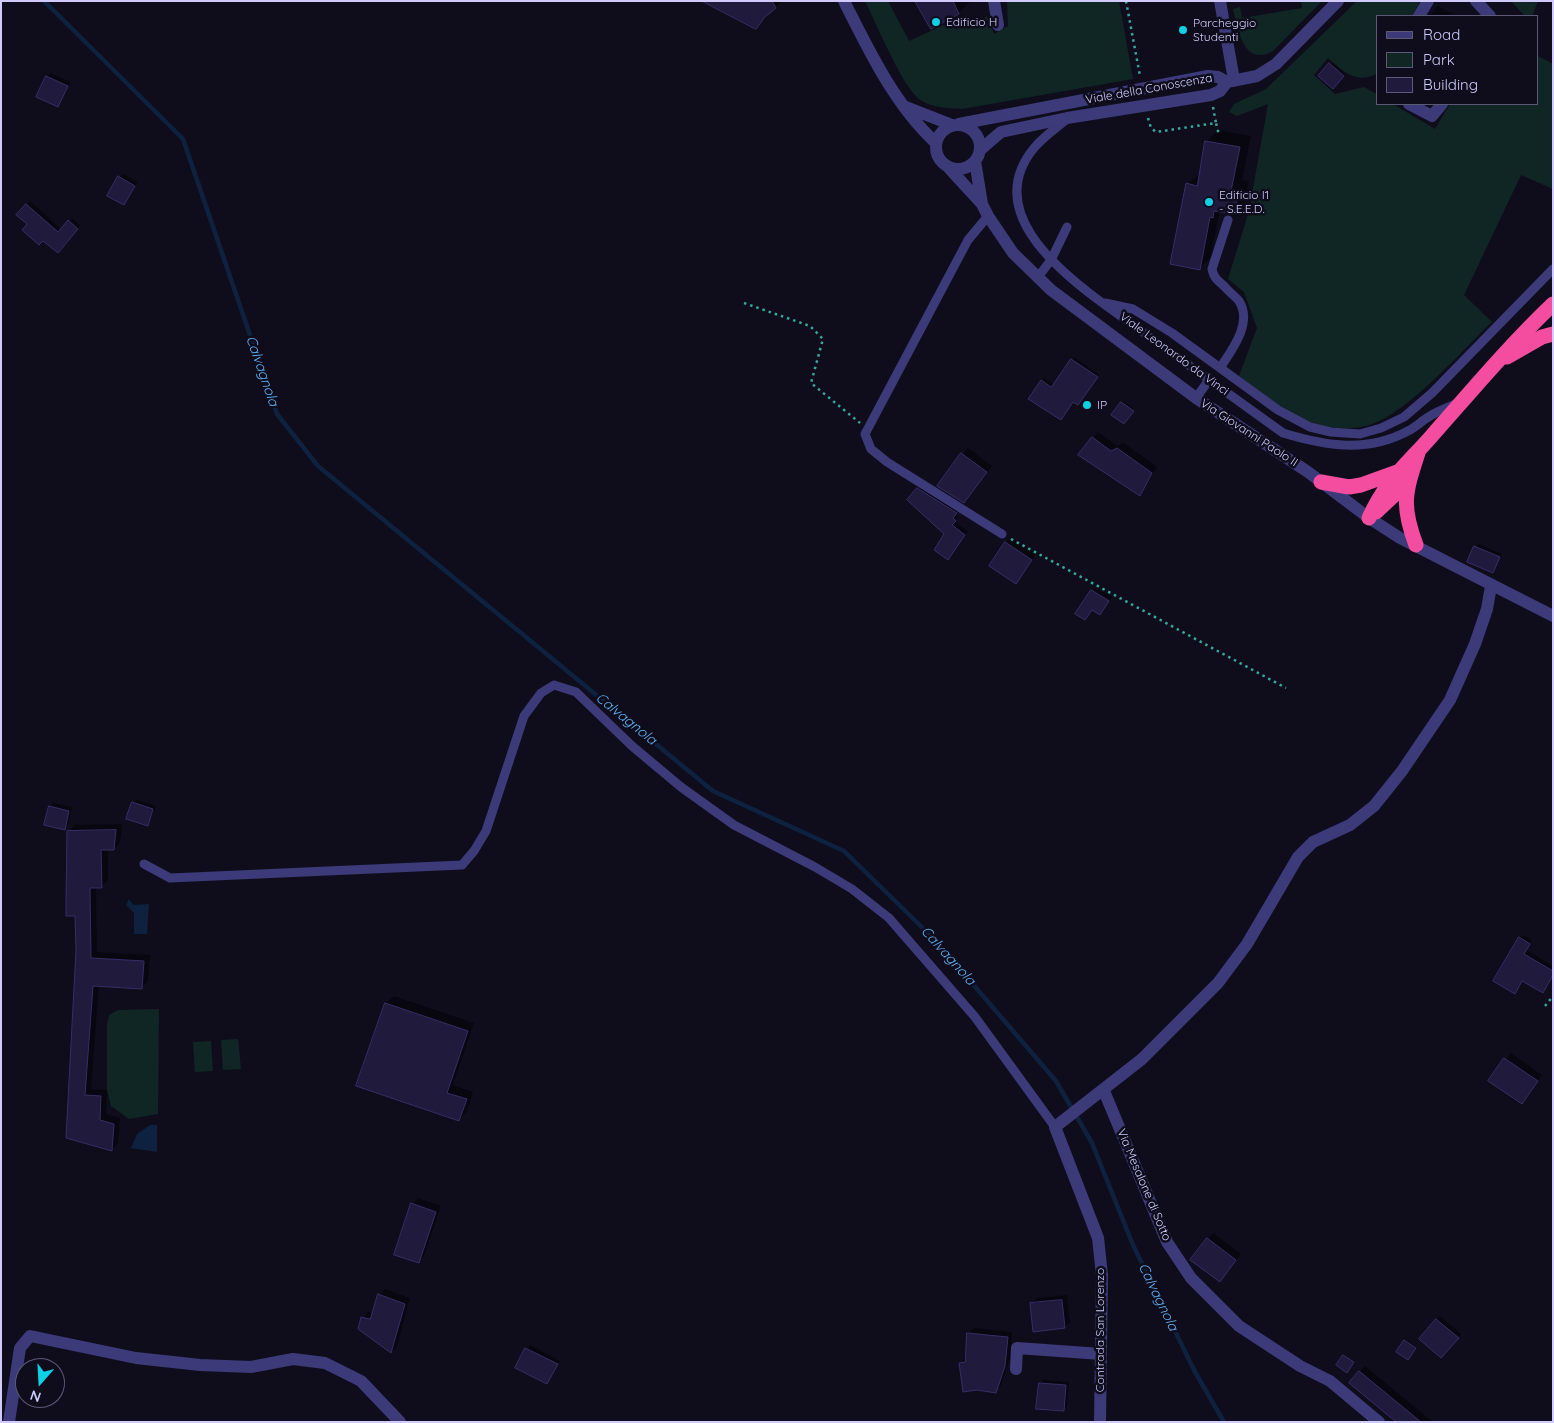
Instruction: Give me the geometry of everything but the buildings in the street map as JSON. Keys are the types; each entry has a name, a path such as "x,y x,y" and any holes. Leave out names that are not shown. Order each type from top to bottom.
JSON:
{"highway":[{"path":"1369,518 1382,491 1397,472 1419,451 1462,401 1498,364 1518,338 1553,304"},
{"path":"1498,364 1526,346 1553,334"},
{"path":"1416,546 1406,521 1405,499 1419,451"},
{"path":"1321,482 1355,486 1397,472"},
{"path":"1369,518 1409,481"}],"street":[{"path":"844,1 881,72 920,128 936,143"},
{"path":"994,1 998,25"},
{"path":"1220,1 1230,81 1257,76 1276,64 1338,1"},
{"path":"1420,15 1428,1"},
{"path":"1476,1 1489,15"},
{"name":"Viale della Conoscenza","path":"956,125 1208,76 1230,81 1220,91 1211,95 1067,118 1001,132 978,156"},
{"path":"1411,105 1432,116 1441,105"},
{"path":"904,106 973,130 980,142 978,156 963,169 948,167 938,157 936,143 941,132 956,125"},
{"name":"Via Giovanni Paolo II","path":"978,156 982,204"},
{"name":"Via Giovanni Paolo II","path":"948,167 982,204 988,216 1014,253 1051,290 1122,345 1196,398 1321,482 1369,518 1416,546 1491,586 1553,616"},
{"path":"1059,1124 1102,1092 1148,1053 1218,983 1247,944 1298,857 1313,842 1350,825 1374,806 1402,771 1450,700 1475,644 1487,609 1491,586"},
{"name":"Via Mesalone di Sotto","path":"1102,1092 1167,1242 1192,1278 1239,1326 1300,1366 1330,1381 1379,1422"},
{"name":"Contrada San Lorenzo","path":"1059,1124 1098,1238 1102,1275 1100,1422"},
{"path":"9,1422 20,1348 30,1336 136,1358 200,1365 250,1367 293,1359 325,1363 360,1381 400,1422"},
{"path":"1016,1369 1017,1348 1101,1354"}],"lane":[{"name":"Viale Leonardo da Vinci","path":"1067,118 1034,148 1022,170 1016,194 1024,225 1042,251 1075,283 1209,380 1283,433 1335,446 1371,445 1408,431 1432,415 1462,401"},
{"path":"988,216 968,240 867,429 866,440 887,462 1002,534"},
{"path":"1220,368 1240,335 1244,320 1238,299 1214,278 1212,269 1228,220"},
{"path":"1038,277 1051,260 1067,227"},
{"path":"1101,302 1133,308 1278,410 1310,427 1330,432 1360,434 1381,428 1404,417 1432,393 1553,269"},
{"path":"1196,398 1209,380"},
{"path":"144,864 170,878 462,865 474,851 486,830 524,716 541,692 554,685 576,692 632,746 681,787 734,825 815,867 852,890 889,918 975,1017 1059,1124"}],"path":[{"path":"1126,1 1142,88"},
{"path":"1146,106 1151,128 1156,132 1216,123 1218,135"},
{"path":"744,303 810,326 823,339 811,383 867,429"},
{"path":"1002,534 1286,688"},
{"path":"1546,1006 1553,996"}],"green space":[{"path":"865,1 888,1 909,41 961,17 968,29 987,16 994,34 1008,26 1007,1 1119,1 1133,79 962,109 932,105 917,97 903,79"},
{"path":"1301,1 1322,1 1273,51 1263,55 1255,54 1248,50 1240,35 1233,9 1240,7 1242,18 1302,8"},
{"path":"1357,1 1420,1 1413,15 1376,15 1376,74 1364,78 1357,77 1345,72 1328,58 1314,75 1335,94 1364,87 1376,94 1376,105 1395,105 1435,129 1449,105 1539,105 1539,57 1553,64 1553,189 1521,175 1464,295 1492,322 1415,396 1382,420 1366,426 1340,428 1306,420 1283,408 1239,376 1257,328 1244,292 1228,279 1249,211 1268,104 1237,116 1229,112 1234,104 1266,89"},
{"path":"1511,1 1538,1 1532,15 1524,15"},
{"path":"159,1009 158,1114 129,1119 111,1106 107,1090 107,1024 109,1015 118,1010"},
{"path":"238,1039 241,1069 223,1070 221,1040"},
{"path":"211,1041 213,1071 195,1072 193,1042"}],"water":[{"path":"129,899 133,905 149,904 147,934 134,934 134,913 126,905"},
{"path":"150,1125 157,1125 157,1152 131,1148 137,1134"}],"waterway":[{"name":"Calvagnola","path":"44,1 183,139 277,414 318,466 713,791 844,851 935,940 1056,1081 1092,1143 1133,1245 1195,1372 1224,1422"}],"place":[{"name":"Edificio H","path":"936,22"},
{"name":"Parcheggio Studenti","path":"1183,30"},
{"name":"Edificio I1 - S.E.E.D.","path":"1209,202"},
{"name":"IP","path":"1087,405"}]}
